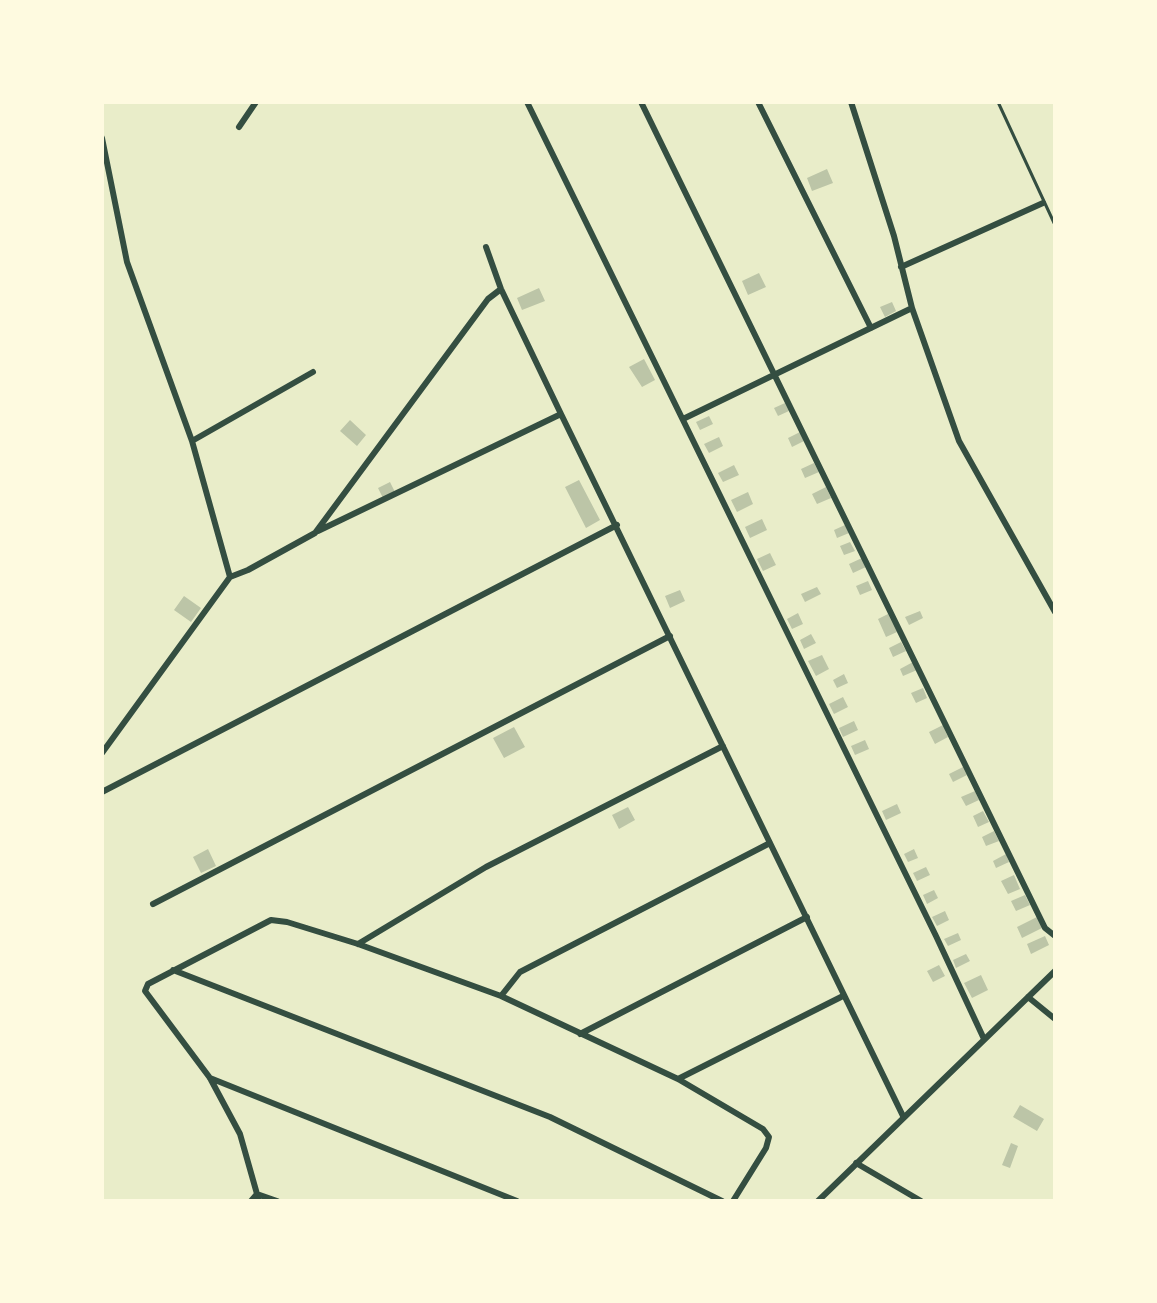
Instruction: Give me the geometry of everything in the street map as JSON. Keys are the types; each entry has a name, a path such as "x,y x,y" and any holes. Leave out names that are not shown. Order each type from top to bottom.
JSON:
{"street":[{"path":"239,127 256,102"},
{"path":"527,102 984,1039"},
{"path":"641,102 1038,914 1045,928 1055,936"},
{"path":"758,102 871,328"},
{"path":"851,102 912,308 959,441 1055,612"},
{"path":"102,138 127,262 192,441 230,577"},
{"path":"901,267 1043,203"},
{"path":"486,247 501,289 903,1116"},
{"path":"315,533 488,299 501,289"},
{"path":"683,419 912,308"},
{"path":"192,441 313,372"},
{"path":"102,753 230,577 561,414"},
{"path":"102,792 617,525"},
{"path":"153,904 670,636"},
{"path":"358,944 486,867 723,746"},
{"path":"501,996 520,972 770,843"},
{"path":"580,1034 807,917"},
{"path":"258,1198 240,1134 210,1078 145,991 148,984 271,920 358,944 501,996 678,1079 763,1129 769,1137 766,1148 733,1201"},
{"path":"173,970 550,1117 722,1201"},
{"path":"818,1201 1055,971"},
{"path":"678,1079 843,996"},
{"path":"1028,997 1055,1019"},
{"path":"210,1078 517,1201"},
{"path":"856,1163 921,1201"},
{"path":"251,1201 258,1198 277,1201"}],"lane":[{"path":"998,102 1055,225"}],"building":[{"path":"827,169 833,183 812,191 807,178"},
{"path":"759,273 766,287 748,295 742,281"},
{"path":"539,288 545,301 522,310 517,298"},
{"path":"892,302 896,311 885,317 880,307"},
{"path":"644,359 655,380 642,387 629,367"},
{"path":"785,403 789,411 778,416 774,408"},
{"path":"709,416 713,424 700,430 696,422"},
{"path":"350,420 366,435 357,446 340,431"},
{"path":"800,432 804,441 792,447 788,438"},
{"path":"719,437 723,446 709,453 704,444"},
{"path":"814,463 819,472 805,478 801,469"},
{"path":"734,465 739,475 723,482 718,473"},
{"path":"579,480 600,520 586,528 565,487"},
{"path":"390,482 395,492 383,498 378,488"},
{"path":"826,487 831,498 817,504 812,494"},
{"path":"748,492 753,504 737,512 731,500"},
{"path":"762,519 767,530 750,538 745,527"},
{"path":"845,525 849,533 837,538 834,530"},
{"path":"850,542 855,551 844,555 840,546"},
{"path":"770,553 776,565 763,571 757,559"},
{"path":"862,558 866,567 853,573 849,564"},
{"path":"868,581 872,590 860,595 856,586"},
{"path":"817,587 821,594 805,602 801,594"},
{"path":"680,590 685,601 670,608 665,596"},
{"path":"184,596 201,608 191,622 174,610"},
{"path":"920,611 923,618 909,625 905,617"},
{"path":"798,613 803,624 792,629 787,619"},
{"path":"888,614 897,632 886,637 878,619"},
{"path":"811,634 816,643 804,649 800,640"},
{"path":"901,642 906,651 893,657 889,648"},
{"path":"822,655 829,669 816,676 808,661"},
{"path":"913,662 917,670 903,676 900,669"},
{"path":"844,674 848,683 837,688 833,680"},
{"path":"923,688 927,698 916,703 911,693"},
{"path":"843,697 848,707 834,714 829,704"},
{"path":"854,721 858,730 843,737 839,728"},
{"path":"943,725 948,737 935,744 929,732"},
{"path":"514,727 525,747 504,758 493,738"},
{"path":"865,740 869,749 855,755 851,746"},
{"path":"963,767 967,775 953,782 949,774"},
{"path":"975,791 979,800 966,806 961,797"},
{"path":"897,804 901,813 886,820 882,811"},
{"path":"628,807 635,820 619,829 612,815"},
{"path":"983,811 989,822 978,827 973,816"},
{"path":"994,831 999,841 986,846 982,837"},
{"path":"208,849 216,866 201,873 193,857"},
{"path":"914,849 918,858 908,862 904,854"},
{"path":"1006,854 1009,862 996,868 993,861"},
{"path":"926,867 930,875 917,881 913,873"},
{"path":"1014,875 1020,889 1008,894 1001,881"},
{"path":"934,890 938,898 927,904 923,895"},
{"path":"1025,895 1030,905 1016,911 1011,901"},
{"path":"945,911 949,920 937,926 932,917"},
{"path":"1037,917 1042,928 1022,938 1017,927"},
{"path":"958,933 961,940 948,946 944,939"},
{"path":"1045,936 1049,945 1031,954 1027,944"},
{"path":"966,954 970,961 956,968 953,960"},
{"path":"939,965 945,976 933,982 927,971"},
{"path":"981,975 988,990 972,998 964,983"},
{"path":"1020,1105 1044,1119 1037,1131 1013,1117"},
{"path":"1011,1143 1018,1146 1010,1168 1002,1165"}]}
